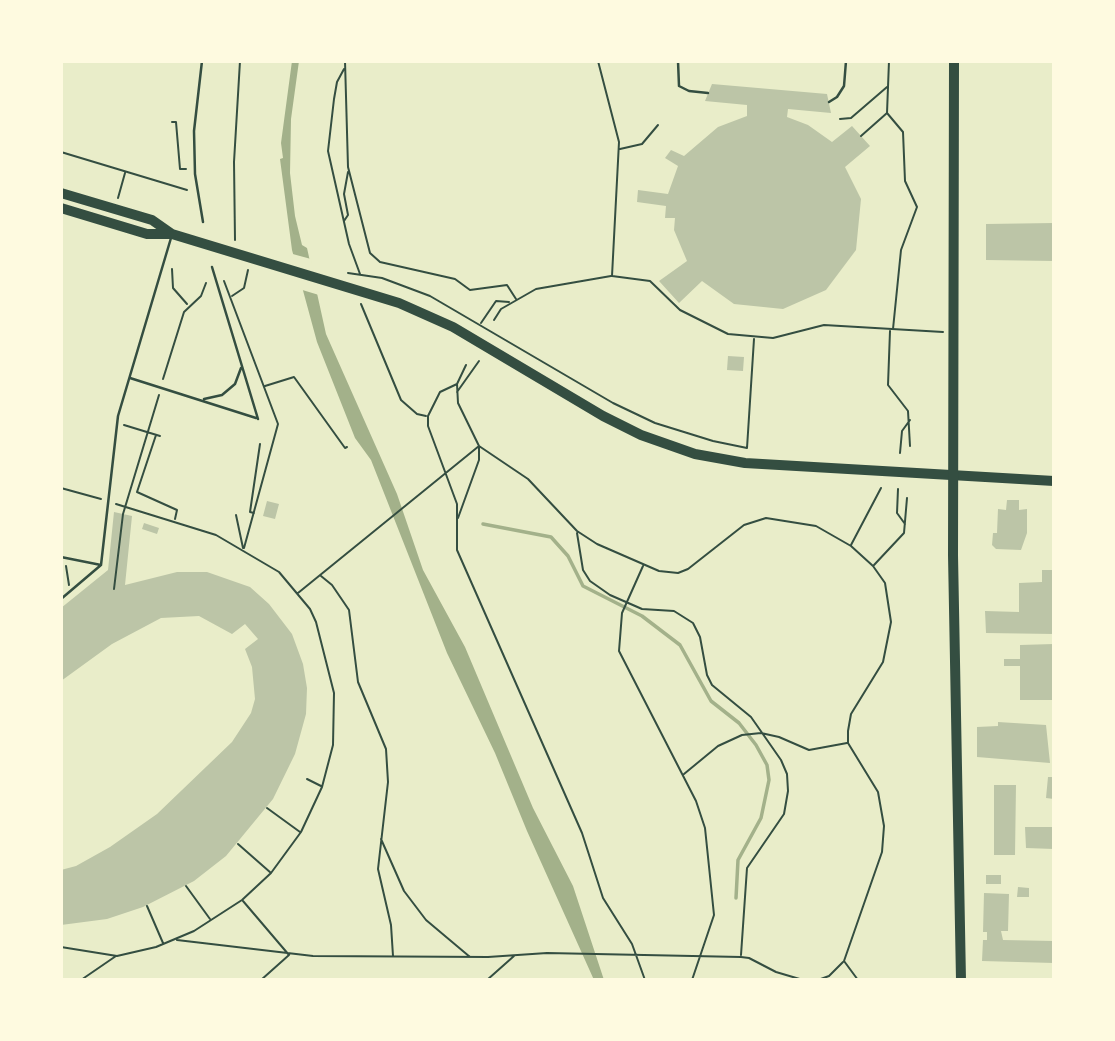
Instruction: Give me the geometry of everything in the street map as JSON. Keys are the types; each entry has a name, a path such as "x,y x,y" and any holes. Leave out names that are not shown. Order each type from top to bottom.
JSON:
{"main road":[{"path":"954,61 953,474 961,980"},
{"path":"61,193 152,220 172,234"},
{"path":"61,208 147,233 172,234 353,287 453,327 603,416 641,435 695,454 745,463 1054,481"}],"lane":[{"path":"202,61 194,131 195,174 203,222"},
{"path":"678,61 679,86 689,91 708,93"},
{"path":"829,102 837,97 844,86 846,61"},
{"path":"61,599 102,565 116,424 172,234"},
{"path":"130,378 204,399 258,419 212,267"},
{"path":"204,399 222,396 235,384 241,365"},
{"path":"61,557 102,565"}],"path":[{"path":"235,240 234,162 240,61"},
{"path":"344,221 348,215 344,194 348,167 345,61"},
{"path":"598,61 619,149 612,276"},
{"path":"889,61 887,113 903,132 905,181 917,207 901,250 888,385 911,419 910,446"},
{"path":"345,68 337,82 328,151 360,275"},
{"path":"840,119 851,118 888,86"},
{"path":"861,136 887,113"},
{"path":"172,122 176,122 180,169 186,170"},
{"path":"619,149 642,144 658,125"},
{"path":"61,152 187,190"},
{"path":"348,167 365,238 375,259 454,279 470,290 507,285 516,299"},
{"path":"117,199 125,172"},
{"path":"172,269 173,288 189,306"},
{"path":"232,297 244,288 248,270"},
{"path":"348,274 406,286 481,324 613,403 655,423 713,441 747,447 754,338"},
{"path":"494,320 501,309 511,302 546,286 612,276 650,281 680,310 728,334 773,338 824,325 943,332"},
{"path":"481,324 496,301 511,302"},
{"path":"360,303 401,400 417,414 428,416"},
{"path":"457,393 479,361"},
{"path":"466,365 457,384 457,393 461,416 479,446 528,479 577,531 597,544 659,571 678,573 688,569 744,525 766,518 816,526 851,546 873,566 888,593 890,636 883,662 851,714 848,743 878,792 884,826 882,852 844,961 839,969 817,980"},
{"path":"264,386 294,377 345,448 347,447"},
{"path":"457,384 440,392 428,416 428,426 453,489 457,550 582,833 603,898 632,944 645,980"},
{"path":"900,453 902,432 911,419"},
{"path":"123,425 158,435 137,492 177,510 175,520"},
{"path":"255,514 250,512 260,444"},
{"path":"457,519 478,467 479,446"},
{"path":"298,593 479,446"},
{"path":"61,488 91,497"},
{"path":"851,546 881,488"},
{"path":"898,489 897,513 906,525"},
{"path":"114,589 125,506 130,490"},
{"path":"873,566 896,544 906,525 908,498"},
{"path":"81,980 117,956 177,940 211,921 242,900 271,873 301,832 322,787 332,745 334,693 316,622 298,593 279,572 244,549 175,520 116,504"},
{"path":"236,515 244,549"},
{"path":"577,531 586,576 610,595 642,609 674,611 687,617 697,629 712,685 743,709 781,760 788,791 780,822 747,869 741,957"},
{"path":"643,564 622,613 619,640 623,662 683,775 703,820 714,893 714,915 692,980"},
{"path":"66,565 69,586"},
{"path":"320,575 332,585 349,610 358,682 383,737 388,782 378,869 391,925 393,956"},
{"path":"683,775 718,746 741,735 761,733 779,737 809,750 848,743"},
{"path":"307,779 322,787"},
{"path":"267,808 301,832"},
{"path":"380,838 404,891 426,920 470,957"},
{"path":"238,844 271,873"},
{"path":"186,886 211,921"},
{"path":"242,900 289,955"},
{"path":"147,905 163,945"},
{"path":"177,940 289,955 470,957 547,953 741,957 803,980"},
{"path":"61,947 117,956"},
{"path":"261,980 289,955"},
{"path":"486,980 515,955"},
{"path":"844,961 858,980"}],"shaded area":[{"path":"292,61 299,61 291,119 290,173 295,216 302,245 307,248 326,334 397,494 423,570 465,647 533,808 573,886 604,980 594,980 495,753 447,653 371,460 355,438 317,342 292,250 280,159 283,158 281,143"}],"pier":[{"path":"289,253 311,259 319,295 299,289"}],"building":[{"path":"712,84 827,94 831,113 788,109 787,117 808,125 832,142 852,126 870,146 845,167 861,199 856,250 826,290 783,309 734,304 702,281 679,303 659,281 687,261 674,230 675,218 665,218 666,206 637,202 638,190 668,194 678,166 665,158 671,150 684,156 718,127 747,116 747,105 705,101"},
{"path":"1054,223 1054,261 986,260 986,224"},
{"path":"728,356 744,357 743,371 727,370"},
{"path":"1007,500 1019,500 1019,510 1027,509 1027,533 1021,550 996,549 992,545 993,533 997,533 998,509 1006,510"},
{"path":"267,501 279,504 275,519 263,516"},
{"path":"114,512 132,516 125,585 177,572 207,572 250,587 269,604 292,634 303,664 307,688 306,714 295,754 273,799 226,856 194,881 143,907 107,919 61,925 61,870 76,866 110,847 157,814 232,742 251,713 255,699 252,667 245,649 258,639 245,624 232,634 199,616 161,618 112,644 61,681 61,608 108,570"},
{"path":"144,523 159,528 157,534 142,529"},
{"path":"1042,570 1052,570 1054,634 986,633 985,611 1019,612 1019,583 1042,582"},
{"path":"1054,644 1054,700 1020,700 1020,666 1004,666 1004,659 1020,659 1020,645"},
{"path":"998,722 1046,725 1050,763 977,757 977,727 998,726"},
{"path":"1048,777 1054,777 1054,799 1046,798"},
{"path":"994,785 1016,785 1015,855 994,855"},
{"path":"1025,827 1054,827 1054,849 1026,848"},
{"path":"986,875 1001,875 1001,884 986,884"},
{"path":"1018,887 1029,888 1029,897 1017,897"},
{"path":"984,893 1009,894 1008,931 1001,931 1003,940 1054,941 1054,963 982,961 983,940 987,940 987,932 983,932"}],"waterway":[{"path":"483,524 551,537 568,556 583,586 642,616 680,645 711,701 739,723 756,745 767,765 769,780 761,818 738,860 736,898"}]}
